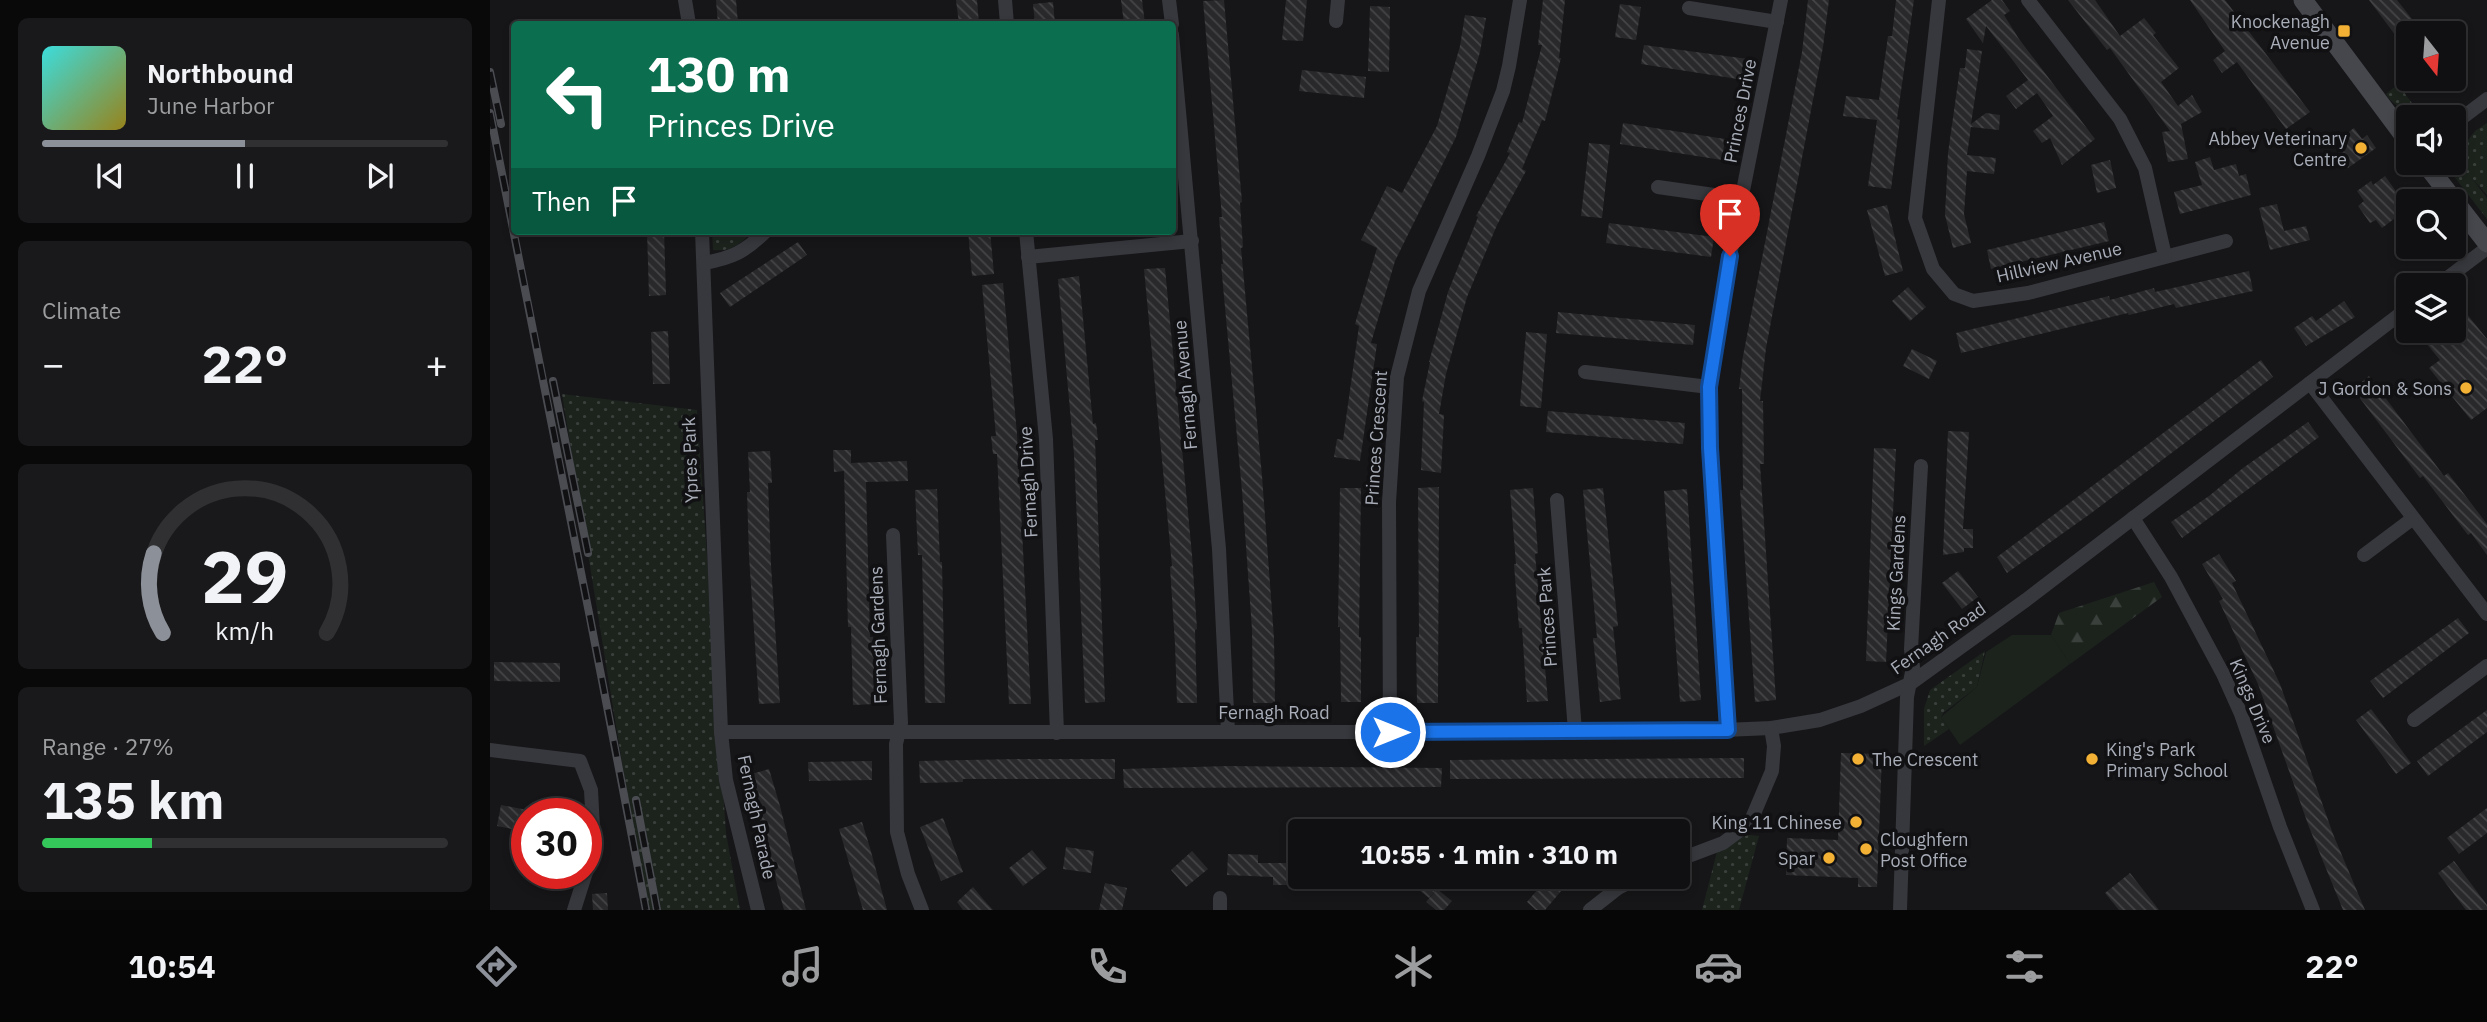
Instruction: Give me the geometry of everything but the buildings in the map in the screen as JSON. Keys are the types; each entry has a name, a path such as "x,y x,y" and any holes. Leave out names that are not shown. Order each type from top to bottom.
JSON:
{"main road":[{"path":"2302,0 2396,125"},
{"path":"2434,175 2487,246"}],"street":[{"path":"685,0 688,21"},
{"path":"1005,0 1007,21"},
{"path":"1169,0 1172,21"},
{"path":"1336,20 1338,0"},
{"name":"Princes Crescent","path":"1390,732 1389,502 1397,377 1419,291 1478,156 1503,90 1520,0"},
{"name":"Princes Drive","path":"1728,730 1710,448 1709,387 1781,0"},
{"name":"Hillview Avenue","path":"1939,0 1915,218 1933,269 1954,295 1973,301 2028,293 2226,241"},
{"path":"2028,0 2120,119 2145,168 2165,256"},
{"path":"1689,8 1777,22"},
{"path":"2466,115 2487,99"},
{"name":"Fernagh Avenue","path":"1176,111 1192,241 1219,549 1228,732"},
{"path":"1658,187 1742,199"},
{"name":"Ypres Park","path":"702,235 721,732"},
{"path":"704,263 730,258 762,235"},
{"name":"Fernagh Drive","path":"1026,235 1046,439 1057,733"},
{"path":"1028,257 1192,241"},
{"path":"2453,273 2487,246"},
{"name":"Fernagh Road","path":"721,732 1728,730 1771,728 1820,720 1861,706 1911,682 2026,600 2396,317"},
{"path":"1586,372 1709,387"},
{"path":"2310,383 2487,614"},
{"name":"Kings Gardens","path":"1900,910 1907,697 1911,682 1921,466"},
{"name":"Princes Park","path":"1557,500 1575,731"},
{"name":"Kings Drive","path":"2133,518 2171,576 2223,674 2241,714 2280,827 2313,910"},
{"path":"2364,555 2412,519"},
{"name":"Fernagh Gardens","path":"893,535 901,723 896,744 897,832 908,874 922,910"},
{"path":"2414,720 2487,666"},
{"path":"1690,856 1723,844 1750,823 1772,771 1774,746 1771,728"},
{"name":"Fernagh Parade","path":"721,732 726,780 758,910"},
{"path":"490,750 580,761 591,790 594,847 574,910"},
{"path":"1590,910 1617,889"}],"green space":[{"path":"2396,86 2396,91 2403,91 2413,105 2397,105 2386,94"},
{"path":"2487,123 2487,195 2471,177 2487,198 2487,219 2453,175 2466,175 2466,142 2475,131"},
{"path":"712,235 749,235 735,246 725,250 713,250"},
{"path":"562,394 697,410 726,833 740,910 646,910"},
{"path":"2154,582 2162,597 2070,664 2051,635 2059,613"},
{"path":"2012,635 2051,635 2070,664 1960,745 1941,717 1977,687 1986,652"},
{"path":"1985,651 1977,687 1943,713 1941,717 1949,729 1924,746 1924,709 1930,690"},
{"path":"1740,834 1759,836 1739,910 1702,910 1718,848"}],"railway":[{"path":"490,72 501,124"},
{"path":"490,113 511,219"},
{"path":"514,235 646,910"},
{"path":"553,381 588,553"},
{"path":"636,800 657,910"}],"place":[{"name":"Knockenagh Avenue","path":"2344,31"},
{"name":"Abbey Veterinary Centre","path":"2361,148"},
{"name":"J Gordon & Sons","path":"2466,388"},
{"name":"The Crescent","path":"1858,759"},
{"name":"King's Park Primary School","path":"2092,759"},
{"name":"King 11 Chinese","path":"1856,822"},
{"name":"Cloughfern Post Office","path":"1866,849"},
{"name":"Spar","path":"1829,858"}],"route":[{"path":"1390,732 1728,730 1710,448 1709,387 1730,256"}]}
